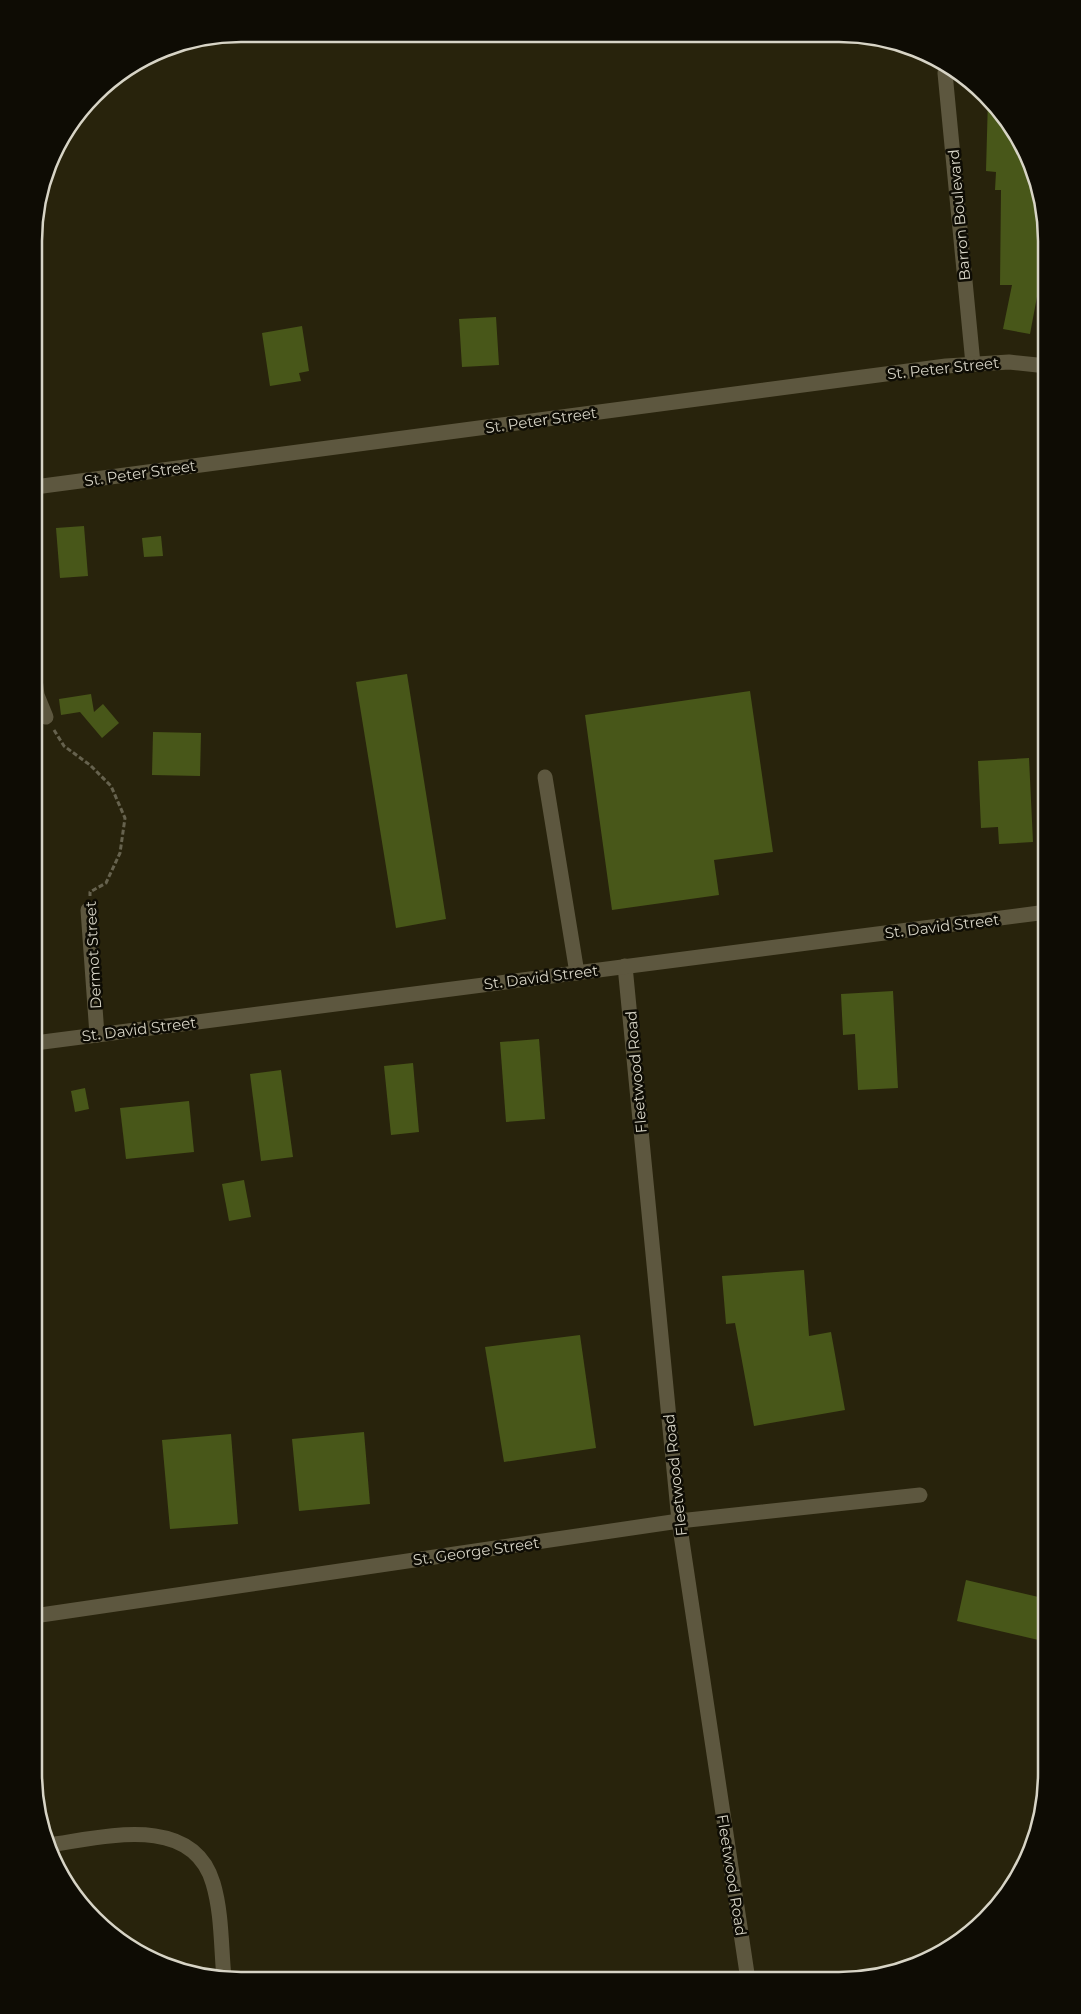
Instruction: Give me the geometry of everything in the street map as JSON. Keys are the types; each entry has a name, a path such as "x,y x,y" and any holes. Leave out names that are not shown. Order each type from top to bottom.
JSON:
{"street":[{"name":"Barron Boulevard","path":"945,73 973,364"},
{"name":"St. Peter Street","path":"42,486 946,366 1009,362 1038,365"},
{"path":"42,707 46,717"},
{"path":"545,778 577,973"},
{"name":"Dermot Street","path":"88,910 97,1035"},
{"name":"St. David Street","path":"42,1043 1038,913"},
{"name":"Fleetwood Road","path":"625,966 679,1521 747,1972"},
{"name":"St. George Street","path":"42,1615 679,1521 920,1495"},
{"path":"56,1844 137,1833 164,1836 187,1847 203,1862 213,1882 218,1908 223,1971"}],"path":[{"name":"Dermot Street","path":"46,717 64,746 90,765 111,786 125,818 120,853 106,884 90,892 88,910"}],"building":[{"path":"988,109 1012,142 1028,178 1035,203 1038,229 1038,291 1030,334 1003,329 1012,285 1000,285 1001,190 995,190 996,172 986,171"},
{"path":"496,317 499,365 462,367 459,319"},
{"path":"302,326 309,371 299,373 301,381 270,386 262,333"},
{"path":"84,526 88,576 60,578 56,528"},
{"path":"161,536 163,556 144,557 142,538"},
{"path":"407,674 446,919 396,928 356,682"},
{"path":"750,691 773,852 714,860 719,895 612,910 585,715"},
{"path":"91,694 94,712 103,704 119,723 102,738 80,712 61,715 59,699"},
{"path":"153,732 201,733 200,776 152,775"},
{"path":"1029,758 1033,842 999,844 998,827 981,828 978,761"},
{"path":"893,991 898,1088 858,1090 855,1034 843,1035 841,994"},
{"path":"539,1039 545,1119 506,1122 500,1042"},
{"path":"413,1063 419,1132 391,1135 384,1066"},
{"path":"281,1070 293,1157 261,1161 250,1074"},
{"path":"85,1088 89,1109 75,1112 71,1091"},
{"path":"189,1101 194,1152 126,1159 120,1108"},
{"path":"244,1180 251,1217 229,1221 222,1184"},
{"path":"804,1270 809,1336 831,1332 845,1410 754,1426 735,1323 726,1324 722,1276"},
{"path":"580,1335 596,1448 504,1462 485,1347"},
{"path":"364,1432 370,1504 299,1511 292,1439"},
{"path":"231,1434 238,1524 170,1529 162,1440"},
{"path":"966,1580 1038,1597 1038,1640 957,1621"}]}
